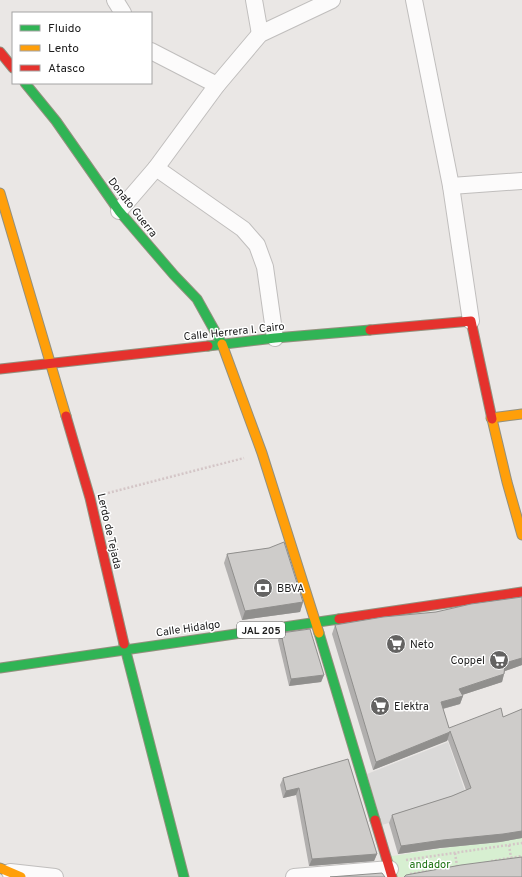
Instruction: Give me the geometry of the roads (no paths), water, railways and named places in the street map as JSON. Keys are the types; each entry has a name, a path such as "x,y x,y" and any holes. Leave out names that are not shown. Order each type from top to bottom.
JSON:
{"street":[{"path":"115,0 122,12"},
{"path":"254,0 260,34"},
{"path":"119,212 156,168 217,85 260,34 332,0"},
{"path":"414,0 451,186 471,321 490,418 511,499 522,534"},
{"path":"0,52 12,67"},
{"path":"152,52 217,85"},
{"name":"Donato Guerra","path":"26,84 56,120 119,212 197,299 222,344 262,453 316,622 390,872"},
{"path":"156,168 243,229 257,245 265,267 275,338"},
{"path":"451,186 522,181"},
{"name":"Lerdo de Tejada","path":"0,193 90,498 126,650 184,877"},
{"name":"Calle Herrera I. Cairo","path":"0,369 275,338 471,321"},
{"path":"490,418 522,414"},
{"path":"511,499 522,498"},
{"name":"Calle Hidalgo","path":"0,668 522,592"},
{"path":"10,872 55,877"},
{"path":"294,877 390,872"}],"place":[{"name":"BBVA","path":"263,588"},
{"name":"Neto","path":"396,644"},
{"name":"Coppel","path":"499,660"},
{"name":"Elektra","path":"380,706"}],"park label":[{"name":"andador","path":"430,864"}]}
